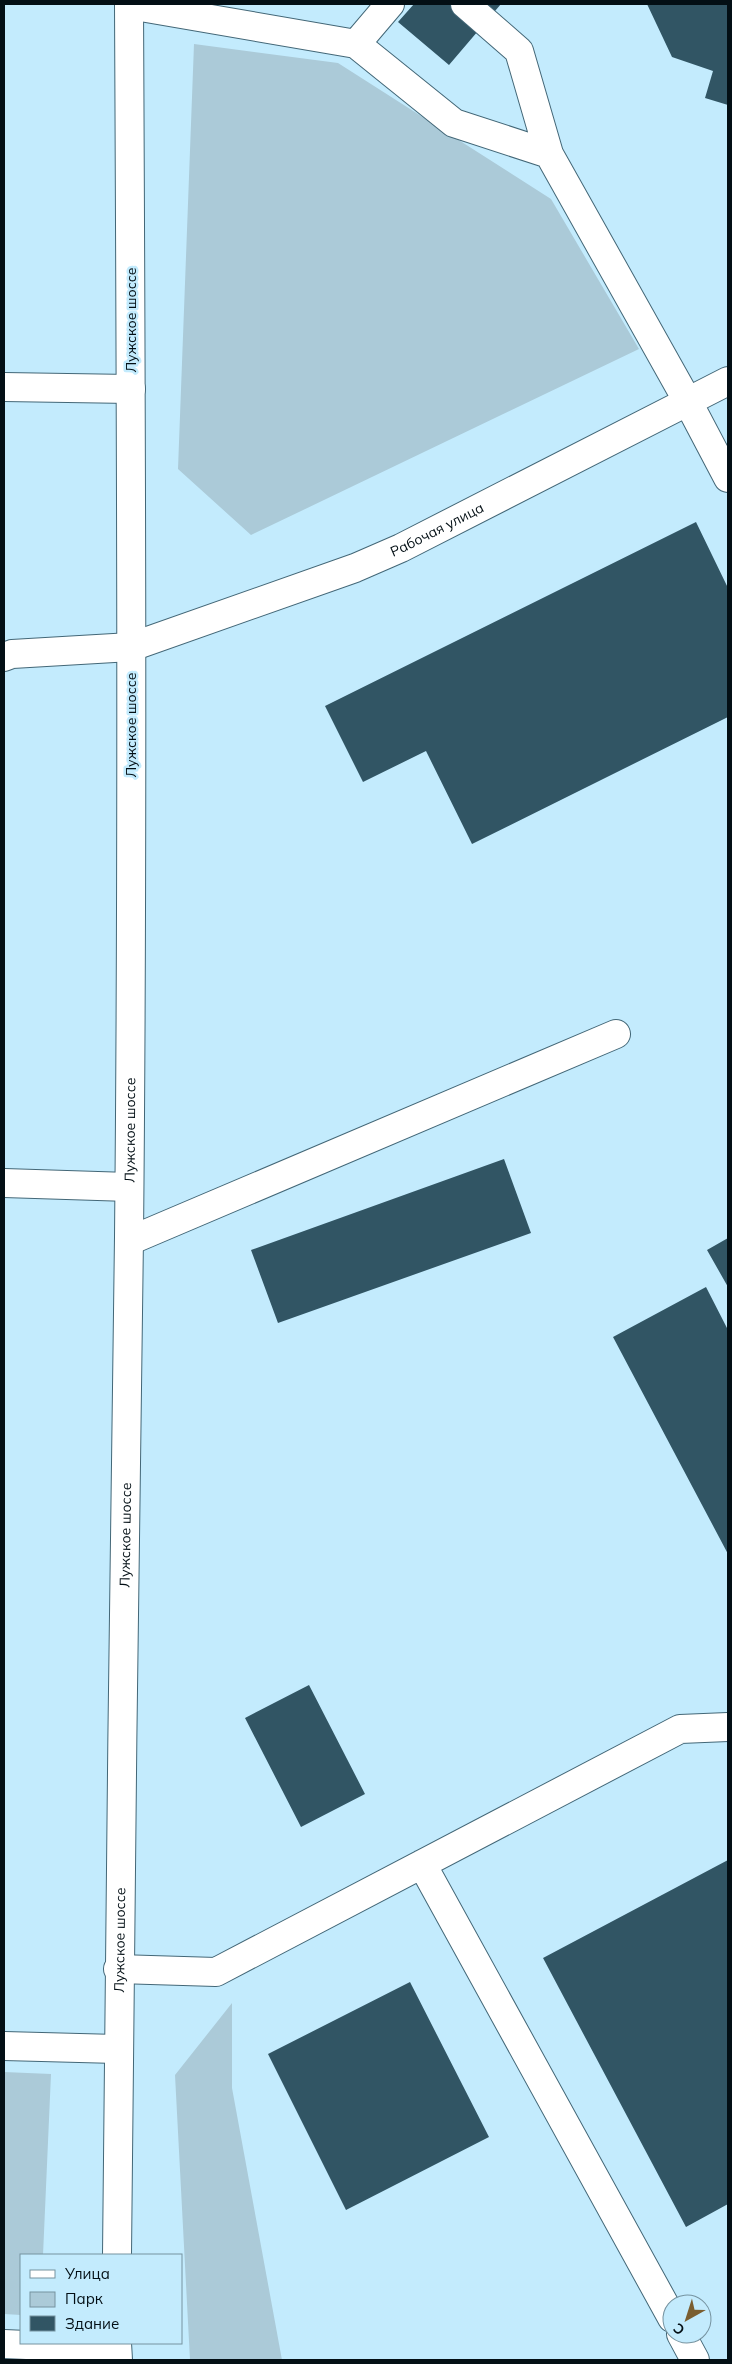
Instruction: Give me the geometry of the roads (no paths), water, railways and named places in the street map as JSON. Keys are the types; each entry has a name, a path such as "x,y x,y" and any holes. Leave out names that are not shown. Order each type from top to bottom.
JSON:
{"main road":[{"path":"356,44 390,4"},
{"path":"465,4 520,51 549,154 688,402 728,478"},
{"path":"129,5 356,44 454,123 549,154"},
{"name":"Лужское шоссе","path":"117,2254 117,2049 129,1241 131,390 129,5"},
{"name":"Рабочая улица","path":"4,657 12,654 131,647 355,568 393,552 728,381"},
{"path":"4,387 131,390"},
{"path":"129,1241 616,1034"},
{"path":"4,1183 129,1188"},
{"path":"118,1969 216,1972 680,1729 728,1727"},
{"path":"422,1864 662,2300"},
{"path":"4,2046 117,2049"},
{"path":"4,2344 117,2351"},
{"path":"686,2344 695,2360"}]}
